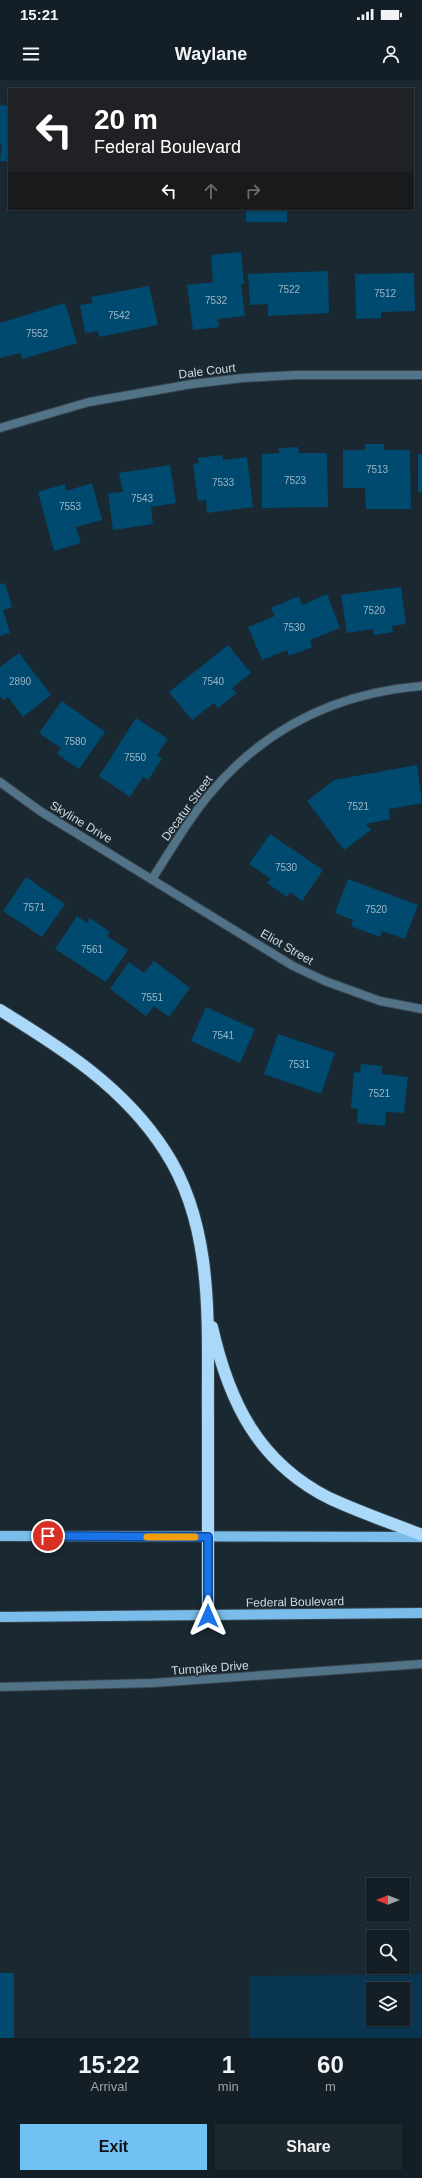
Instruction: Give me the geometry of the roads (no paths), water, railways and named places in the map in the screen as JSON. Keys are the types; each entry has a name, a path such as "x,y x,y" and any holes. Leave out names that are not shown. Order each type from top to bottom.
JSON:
{"highway":[{"path":"0,1010 46,1038 102,1078 133,1110 165,1151 178,1172 197,1225 202,1251 207,1307 208,1616"},
{"path":"207,1307 222,1365 231,1391 242,1415 254,1435 270,1454 290,1473 329,1497 422,1536"}],"main road":[{"path":"0,1536 422,1536"},
{"name":"Federal Boulevard","path":"0,1617 422,1613"}],"street":[{"name":"Dale Court","path":"0,428 90,402 192,384 243,378 296,375 422,375"},
{"name":"Decatur Street","path":"152,879 207,797 221,781 259,746 288,726 327,706 396,688 422,686"},
{"name":"Skyline Drive","path":"0,782 40,811 152,879"},
{"name":"Eliot Street","path":"152,879 293,966 326,981 380,1001 422,1009"},
{"name":"Turnpike Drive","path":"0,1687 161,1683 422,1664"}]}
